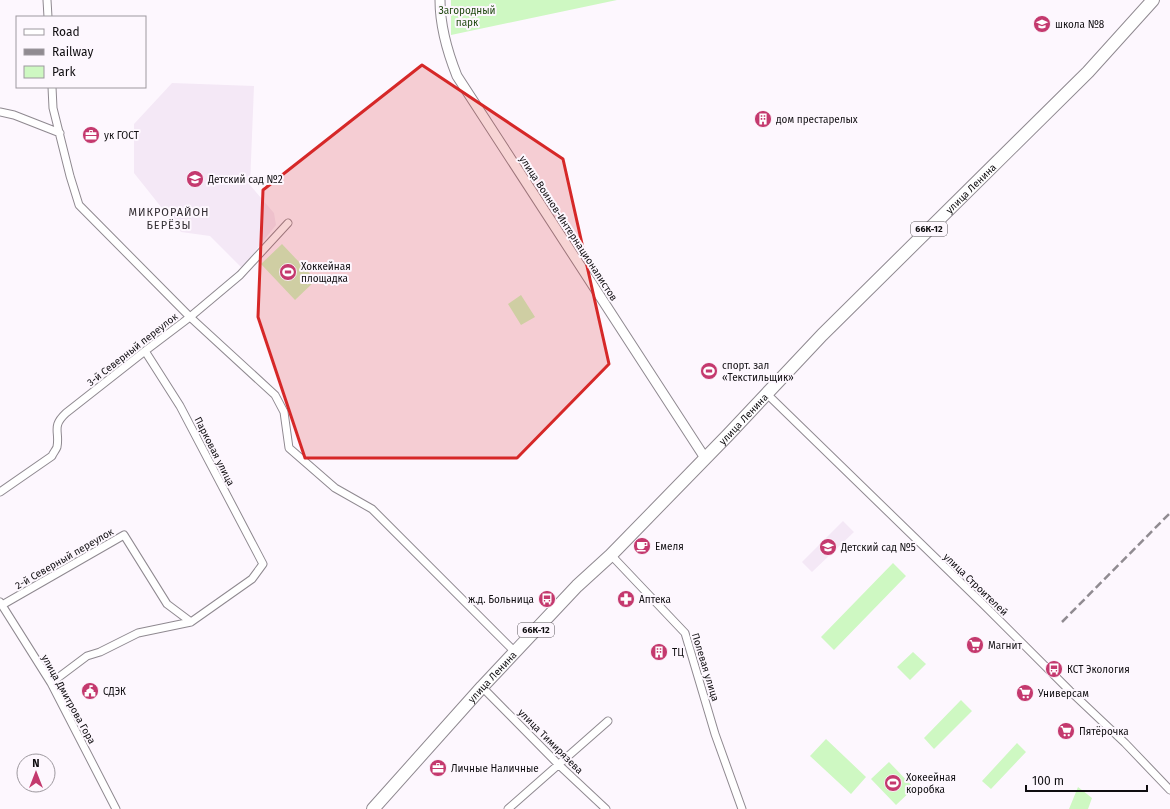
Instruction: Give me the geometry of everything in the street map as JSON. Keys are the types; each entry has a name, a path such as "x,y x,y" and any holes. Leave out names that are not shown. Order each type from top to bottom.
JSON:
{"main road":[{"name":"улица Ленина","path":"373,809 482,687 577,586 611,555 706,458 822,335 1088,72 1153,0"}],"street":[{"path":"47,0 48,16"},
{"name":"улица Воинов-Интернационалистов","path":"440,0 442,29 446,48 457,76 706,458"},
{"path":"52,88 53,108 79,205 190,317 275,395 284,412 289,448 335,488 372,509 515,652"},
{"path":"0,112 14,115 60,133"},
{"name":"3-й Северный переулок","path":"0,492 52,456 56,448 57,427 59,420 190,317 240,275 288,223"},
{"name":"Парковая улица","path":"145,351 180,406 263,564 252,579 190,622"},
{"name":"улица Строителей","path":"767,394 1125,743 1170,790"},
{"name":"2-й Северный переулок","path":"1,603 124,535 167,604 190,622"},
{"name":"Полевая улица","path":"611,555 685,633 716,734 742,809"},
{"name":"улица Дмитрова Гора","path":"1,603 51,683 116,809"},
{"path":"51,683 87,656 100,652 138,633 190,622"},
{"name":"улица Тимирязева","path":"482,687 559,765 606,809"},
{"path":"508,809 608,721"}],"highlighted area":[{"path":"422,65 563,159 609,364 517,458 305,458 258,317 263,190"}],"shaded area":[{"name":"Детский сад №2","path":"172,83 254,86 250,185 274,213 276,225 242,268 210,236 181,232 134,173 134,124"},
{"name":"Детский сад №5","path":"843,521 854,532 812,572 802,562"}],"green space":[{"name":"Загородный парк","path":"451,0 617,0 451,35"},
{"name":"Хоккейная площадка","path":"282,244 316,280 295,300 261,264"},
{"path":"521,295 535,317 521,325 508,304"},
{"path":"893,563 906,576 834,650 821,637"},
{"path":"913,652 926,664 910,680 897,667"},
{"path":"961,700 972,711 934,749 924,738"},
{"path":"826,739 866,777 851,794 810,756"},
{"path":"1017,743 1026,752 991,789 982,781"},
{"name":"Хокеейная коробка","path":"889,762 914,788 896,805 871,779"},
{"path":"1078,787 1092,798 1088,809 1069,809"}],"railway":[{"path":"1062,622 1170,513"}],"place":[{"name":"школа №8","path":"1042,24"},
{"name":"дом престарелых","path":"763,119"},
{"name":"ук ГОСТ","path":"91,135"},
{"name":"Детский сад №2","path":"195,179"},
{"name":"Хоккейная площадка","path":"288,272"},
{"name":"спорт. зал «Текстильщик»","path":"709,371"},
{"name":"Емеля","path":"642,546"},
{"name":"Детский сад №5","path":"828,547"},
{"name":"ж.д. Больница","path":"547,599"},
{"name":"Аптека","path":"626,599"},
{"name":"Магнит","path":"975,645"},
{"name":"ТЦ","path":"659,652"},
{"name":"КСТ Экология","path":"1054,669"},
{"name":"СДЭК","path":"90,691"},
{"name":"Универсам","path":"1025,693"},
{"name":"Пятёрочка","path":"1066,731"},
{"name":"Личные Наличные","path":"438,768"},
{"name":"Хокеейная коробка","path":"893,783"}],"district":[{"name":"МИКРОРАЙОН БЕРЁЗЫ","path":"169,218"}]}
